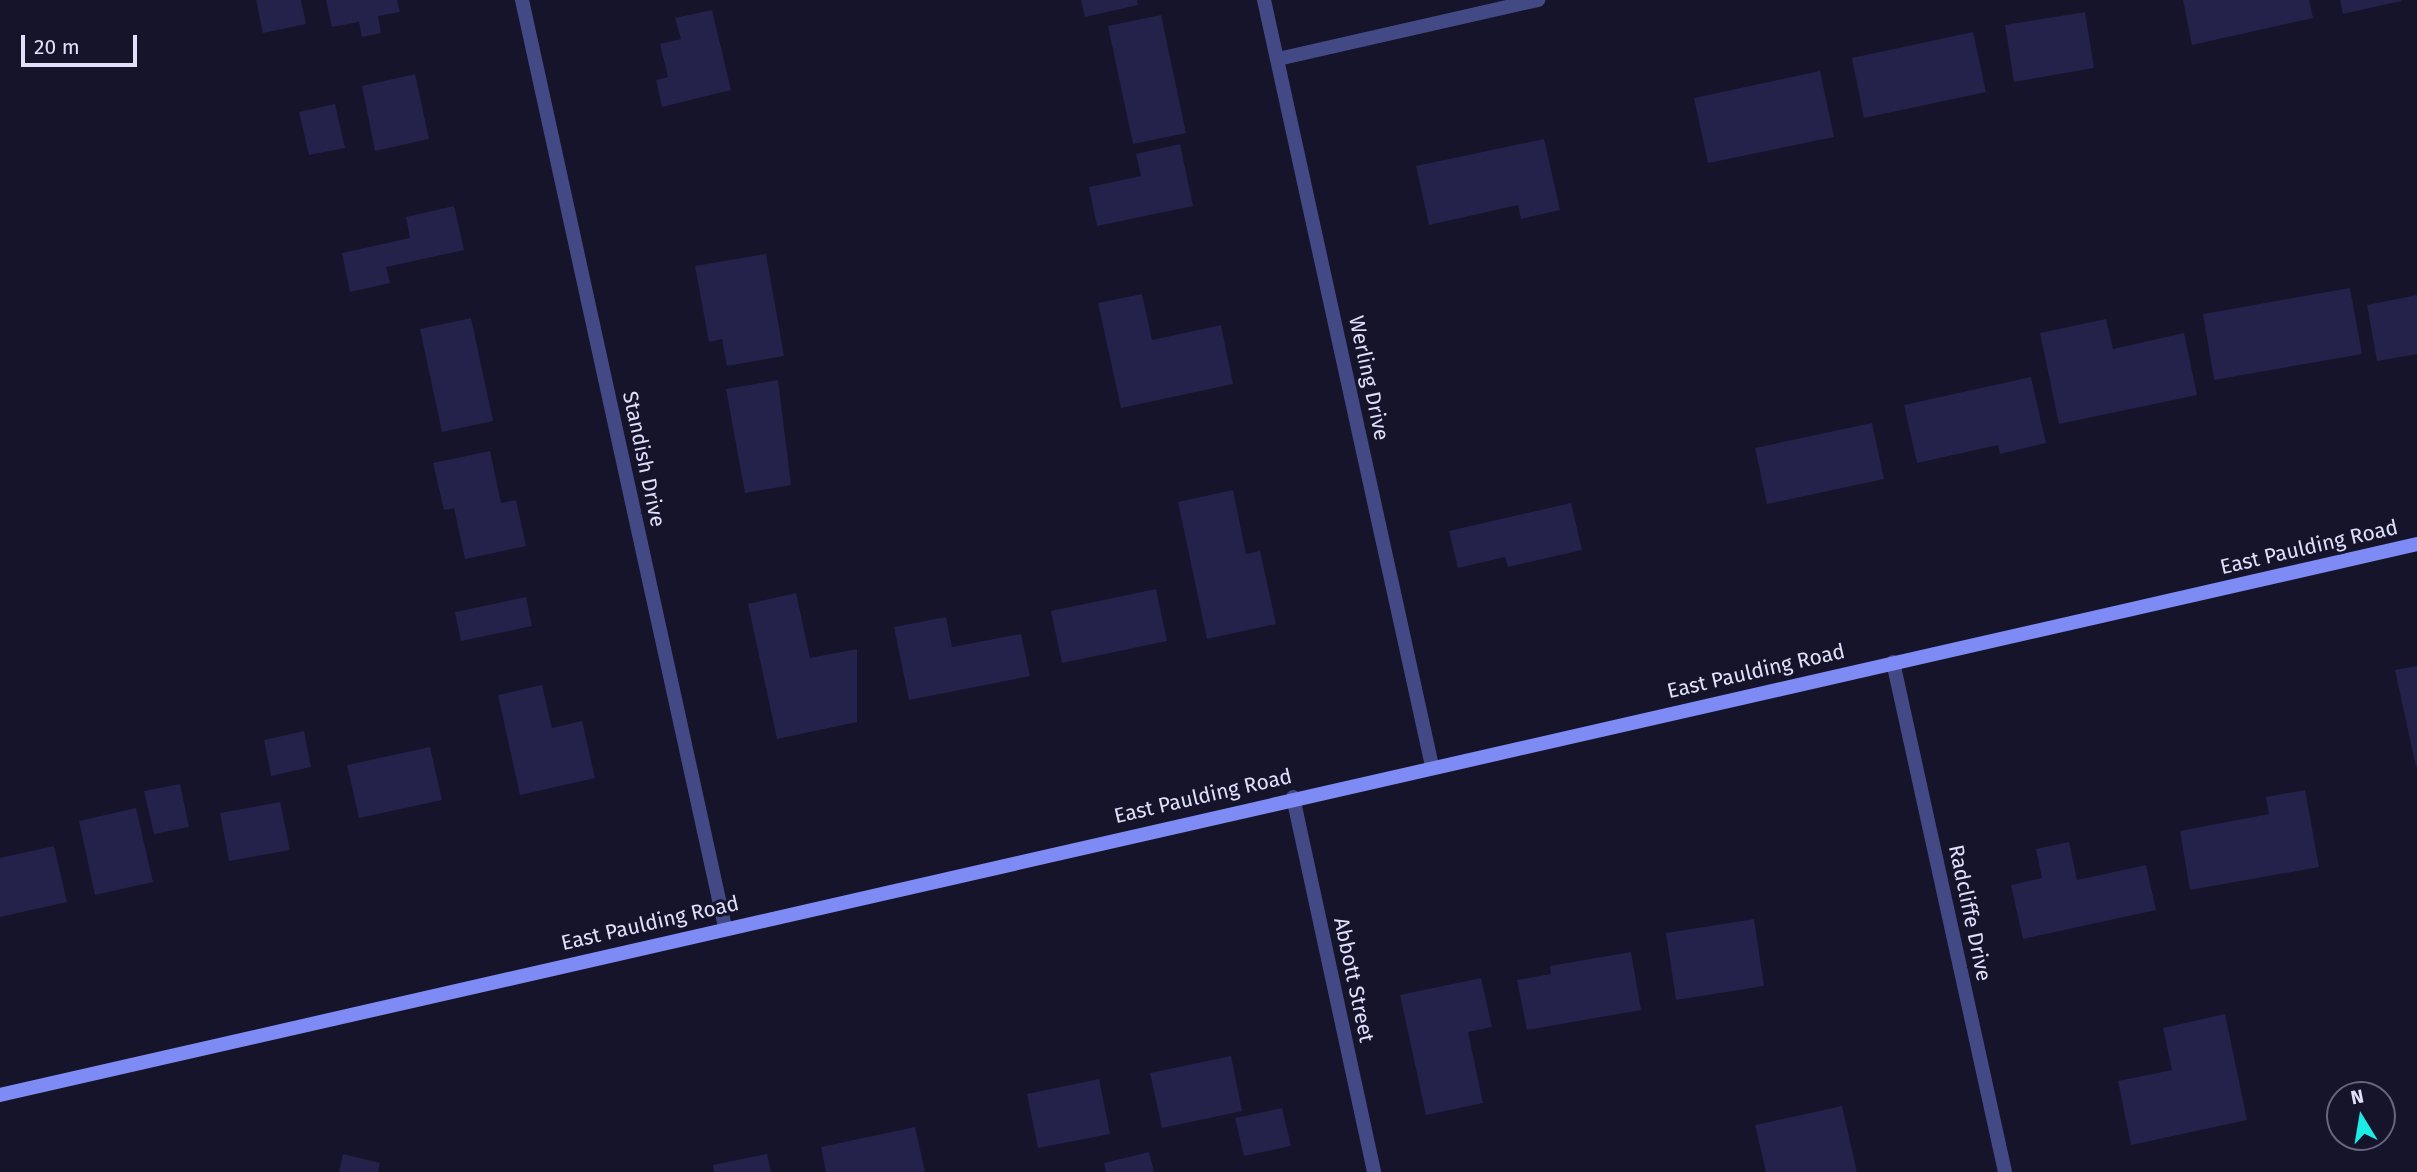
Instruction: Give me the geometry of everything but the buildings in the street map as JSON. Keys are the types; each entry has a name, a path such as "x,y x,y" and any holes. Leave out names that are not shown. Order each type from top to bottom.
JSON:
{"main road":[{"name":"East Paulding Road","path":"0,1096 1293,797 2417,544"}],"street":[{"name":"Standish Drive","path":"522,0 725,927"},
{"name":"Werling Drive","path":"1264,0 1432,766"},
{"path":"1278,59 1538,0"},
{"name":"Radcliffe Drive","path":"1894,662 2005,1172"},
{"name":"Abbott Street","path":"1293,797 1374,1172"}]}
